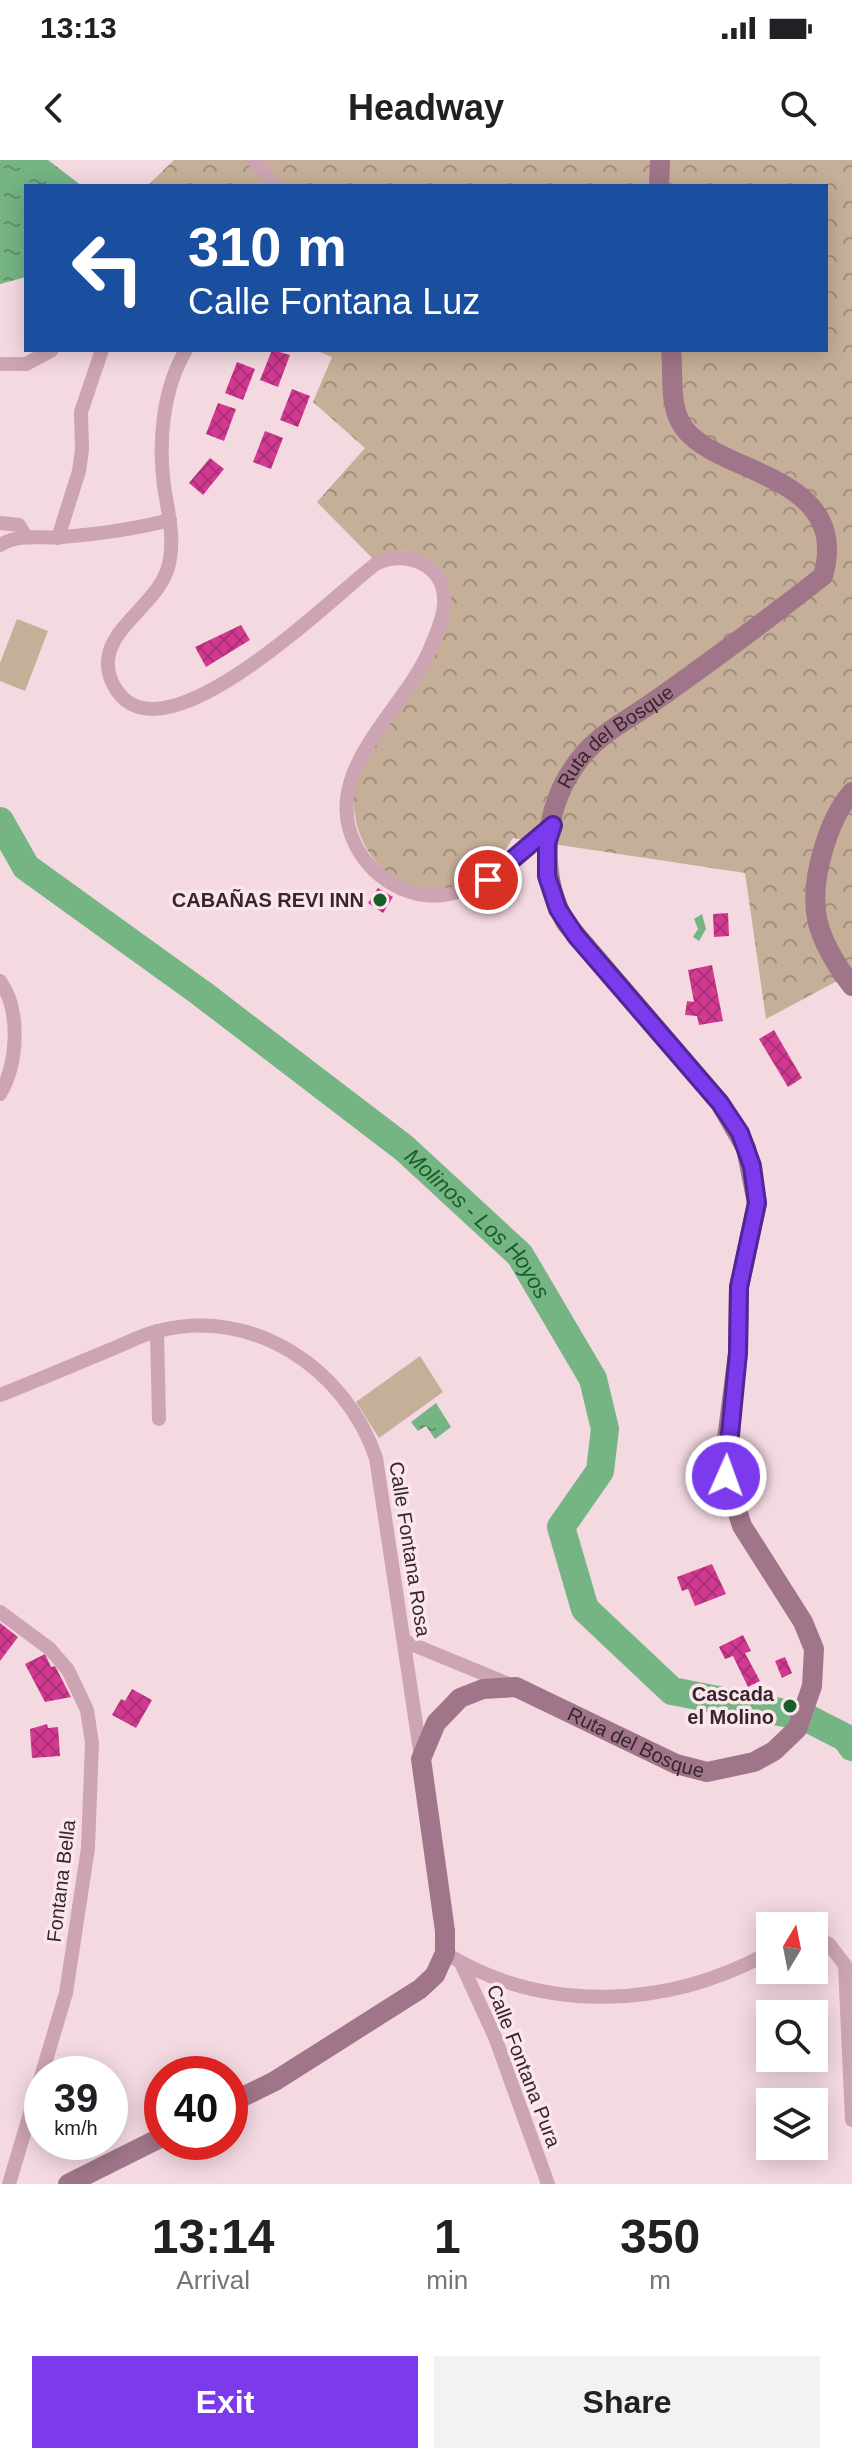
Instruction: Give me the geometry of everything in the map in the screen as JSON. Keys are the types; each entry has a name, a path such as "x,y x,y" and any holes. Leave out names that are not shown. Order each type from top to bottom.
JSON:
{"street":[{"path":"254,160 273,184"},
{"path":"659,184 660,160"},
{"path":"0,364 26,364 48,352"},
{"path":"58,538 79,471 81,412 101,352"},
{"path":"185,352 173,374 164,413 164,483 170,520 169,563 160,589 116,637 108,656 114,687 128,702 147,710 158,710 205,692 260,661 377,563 394,557 413,558 429,568 441,583 444,611 428,654 351,778 347,818 355,844 370,866 392,884 419,894 448,895 488,880 553,825"},
{"name":"Ruta del Bosque","path":"516,1687 676,1764 707,1772 754,1762 774,1751 797,1729 812,1686 814,1649 803,1622 742,1526 726,1476 738,1353 739,1287 757,1203 752,1166 740,1133 720,1103 576,936 558,909 547,876 547,843 566,781 597,741 823,576 834,556 834,523 818,496 800,484 706,446 684,427 673,397 671,352"},
{"path":"0,545 26,537 58,538 132,529 170,520"},
{"path":"0,523 19,525 26,537"},
{"path":"852,792 828,833 817,870 813,900 827,951 852,986"},
{"path":"0,981 14,1007 11,1069 0,1094"},
{"name":"Calle Fontana Rosa","path":"0,1395 157,1331 207,1324 237,1328 300,1356 339,1389 361,1420 376,1458 421,1759"},
{"path":"157,1331 159,1419"},
{"name":"Fontana Bella","path":"0,1612 50,1649 68,1670 87,1710 92,1743 88,1848 66,1993 9,2184"},
{"path":"404,1641 516,1687"},
{"path":"453,1958 421,1759 436,1723 460,1698 483,1689 516,1687"},
{"path":"828,1944 845,1965 852,2120"},
{"path":"453,1958 519,1988 559,1996 609,1997 661,1993 690,1986 733,1973 756,1960"},
{"path":"248,2094 275,2081 405,2000 453,1958"},
{"name":"Calle Fontana Pura","path":"453,1958 495,2037 548,2184"},
{"path":"68,2184 144,2146"}],"green space":[{"path":"174,160 852,160 852,973 766,1019 745,873 513,838 482,875 458,888 433,891 411,886 390,875 373,858 361,836 354,812 355,785 362,766 448,613 423,557 402,551 372,558 317,502 365,448 313,402 332,357 320,352 828,352 828,184 149,184"},
{"path":"17,619 48,631 25,691 0,681 0,663"},
{"path":"420,1356 443,1392 379,1438 356,1402"}],"water":[{"path":"0,160 48,160 79,184 24,184 24,278 0,284"},
{"path":"702,914 706,929 699,941 693,937 698,929 694,919"},
{"path":"436,1403 451,1427 435,1439 426,1426 418,1431 411,1422"}],"building":[{"path":"271,352 290,355 278,387 260,380"},
{"path":"237,362 255,369 243,400 225,393"},
{"path":"292,389 310,396 298,427 280,420"},
{"path":"218,403 236,409 224,441 206,434"},
{"path":"265,431 283,438 271,469 253,462"},
{"path":"210,458 224,469 203,495 189,483"},
{"path":"241,625 250,640 206,667 195,647"},
{"name":"CABAÑAS REVI INN","path":"378,888 393,897 383,913 368,903"},
{"path":"728,913 729,936 714,937 713,914"},
{"path":"712,965 723,1021 699,1025 697,1016 685,1015 687,1001 694,1002 688,970"},
{"path":"774,1030 802,1078 788,1087 759,1039"},
{"path":"712,1564 726,1594 695,1606 688,1589 682,1591 677,1577"},
{"path":"0,1623 18,1637 0,1661"},
{"path":"743,1635 751,1651 745,1653 760,1681 748,1687 733,1656 725,1659 719,1647"},
{"path":"45,1654 71,1697 45,1702 25,1664"},
{"path":"785,1657 792,1673 782,1678 775,1661"},
{"path":"132,1689 152,1700 136,1728 112,1715 121,1699 125,1701"},
{"path":"47,1724 48,1728 58,1727 60,1756 32,1758 30,1729"}],"waterway":[{"name":"Molinos - Los Hoyos","path":"0,821 26,867 201,993 404,1148 520,1255 593,1379 605,1429 600,1471 561,1527 585,1609 672,1691 805,1717 846,1738 852,1747"}],"place":[{"name":"CABAÑAS REVI INN","path":"380,900"},
{"name":"Cascada el Molino","path":"790,1706"}],"route":[{"path":"488,880 553,825 547,843 547,876 566,923 720,1103 746,1148 757,1203 739,1287 738,1353 726,1447 726,1476"}]}
